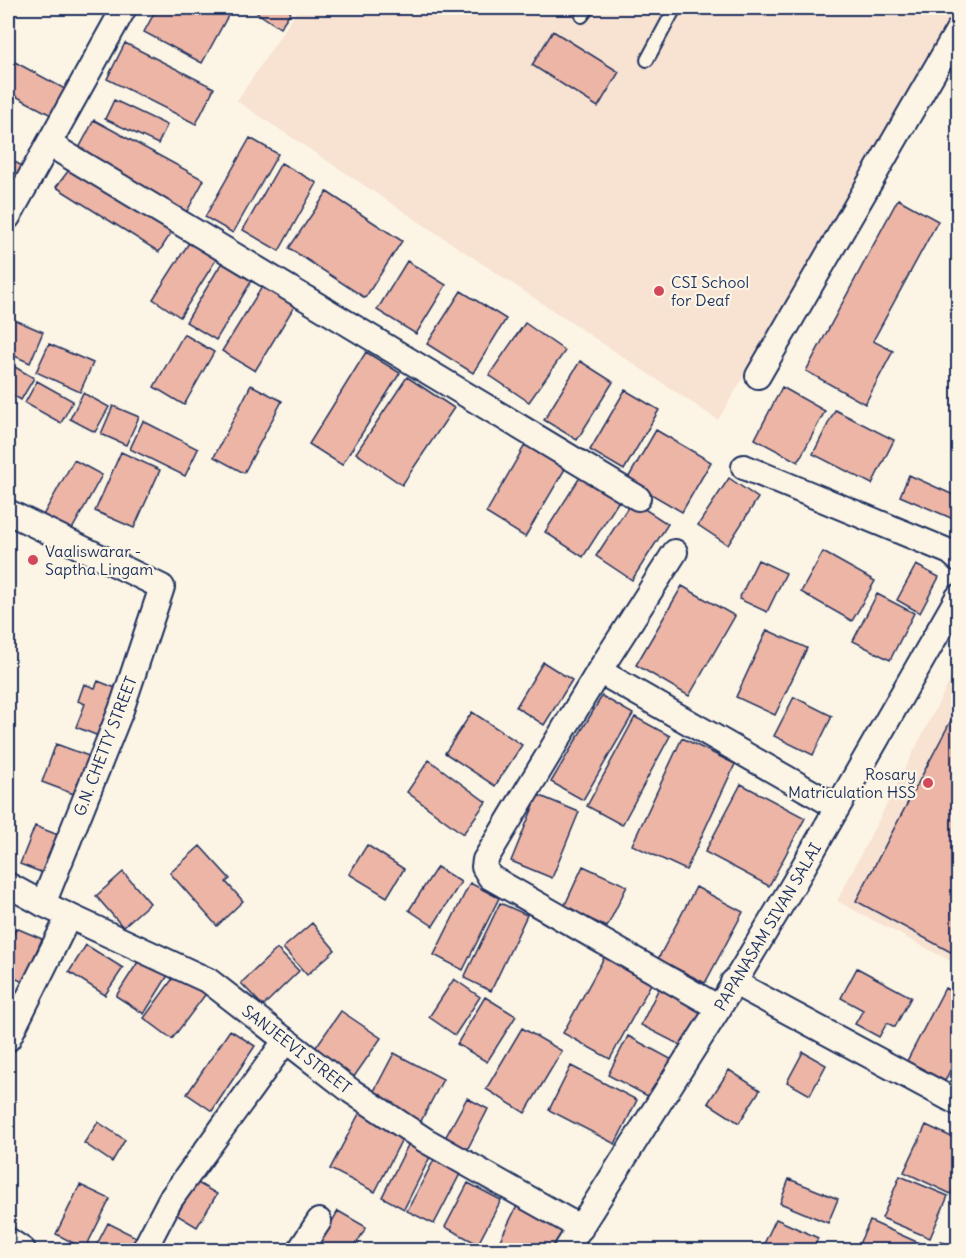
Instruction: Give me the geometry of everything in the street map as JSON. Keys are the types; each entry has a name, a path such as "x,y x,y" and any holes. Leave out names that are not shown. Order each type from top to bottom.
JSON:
{"street":[{"path":"8,217 124,8"},
{"path":"758,376 958,30"},
{"path":"49,144 638,498"},
{"path":"744,467 950,552 958,559"},
{"name":"G.N. CHETTY STREET","path":"8,512 162,587 121,711 43,904"},
{"path":"675,552 488,853 483,867 490,877 719,1008"},
{"name":"PAPANASAM SIVAN SALAI","path":"566,1251 719,1008 793,885 958,597"},
{"path":"599,671 837,807"},
{"name":"SANJEEVI STREET","path":"8,885 43,904 209,981 351,1091 425,1140 581,1228"},
{"path":"8,1039 69,916"},
{"path":"733,982 958,1103"},
{"path":"144,1251 170,1200 286,1040"},
{"path":"300,1251 319,1221"},
{"path":"8,1240 23,1251"}],"lane":[{"path":"647,60 675,8"}],"shaded area":[{"name":"CSI School for Deaf","path":"299,8 958,8 958,34 872,162 718,420 237,101"},
{"name":"Rosary Matriculation HSS","path":"958,665 958,965 837,901"}],"building":[{"path":"157,8 222,8 230,12 202,63 144,32"},
{"path":"250,8 293,8 280,28"},
{"path":"553,31 619,72 598,107 532,65"},
{"path":"125,43 214,88 196,124 107,79"},
{"path":"13,61 65,89 51,115 8,92 8,72"},
{"path":"114,100 167,125 158,144 105,119"},
{"path":"94,120 204,180 186,213 76,154"},
{"path":"250,138 278,154 233,233 205,217"},
{"path":"8,158 22,166 8,192"},
{"path":"281,163 317,183 279,251 243,230"},
{"path":"69,170 175,227 159,252 56,187"},
{"path":"327,192 402,241 365,298 289,248"},
{"path":"898,199 938,221 873,341 893,351 865,404 806,371"},
{"path":"192,238 219,255 180,317 153,299"},
{"path":"224,259 254,277 216,340 186,322"},
{"path":"407,261 446,285 416,334 377,310"},
{"path":"265,282 297,302 255,371 222,351"},
{"path":"461,291 506,319 473,373 427,344"},
{"path":"8,317 43,332 30,363 8,353"},
{"path":"525,323 565,351 529,402 489,375"},
{"path":"184,334 214,352 184,405 154,387"},
{"path":"49,344 93,363 80,392 36,372"},
{"path":"366,352 400,373 342,465 309,444"},
{"path":"580,361 613,382 577,440 544,420"},
{"path":"8,363 34,378 21,400 8,392"},
{"path":"407,377 454,408 402,485 356,453"},
{"path":"37,381 73,401 61,423 25,403"},
{"path":"251,385 282,401 244,473 214,457"},
{"path":"782,387 825,411 798,462 755,439"},
{"path":"625,390 659,410 624,470 590,450"},
{"path":"83,393 109,407 95,432 70,419"},
{"path":"113,406 139,417 126,445 101,434"},
{"path":"835,410 894,440 872,484 813,454"},
{"path":"143,421 198,449 185,476 130,449"},
{"path":"656,430 711,462 682,512 627,480"},
{"path":"529,438 569,462 525,537 486,513"},
{"path":"121,452 160,470 134,528 95,511"},
{"path":"74,460 102,475 70,533 42,517"},
{"path":"584,471 622,496 583,557 545,532"},
{"path":"909,475 958,497 958,521 900,496"},
{"path":"729,478 758,498 728,545 698,525"},
{"path":"632,501 668,524 632,580 596,556"},
{"path":"823,552 875,581 852,621 801,592"},
{"path":"758,560 786,573 767,612 739,599"},
{"path":"916,565 939,577 920,613 897,600"},
{"path":"682,586 735,616 689,696 636,665"},
{"path":"877,594 914,613 890,660 853,641"},
{"path":"767,630 807,648 775,715 736,697"},
{"path":"543,662 572,680 544,725 516,707"},
{"path":"98,681 123,691 106,739 76,727 85,704 78,701 84,684 95,688"},
{"path":"602,696 633,714 583,800 551,782"},
{"path":"794,697 832,716 813,755 774,736"},
{"name":"Rosary Matriculation HSS","path":"958,707 958,831 956,836 958,838 958,956 856,901"},
{"path":"472,712 522,745 495,786 445,753"},
{"path":"635,717 670,736 622,825 587,806"},
{"path":"682,738 735,764 686,870 632,845"},
{"path":"56,744 94,758 79,796 42,782"},
{"path":"429,760 486,802 463,834 407,792"},
{"path":"741,784 805,818 769,886 705,852"},
{"path":"538,795 579,812 552,878 511,861"},
{"path":"35,826 66,838 51,876 20,864"},
{"path":"367,845 404,869 387,897 349,874"},
{"path":"200,846 230,879 226,882 243,901 217,926 170,873"},
{"path":"583,866 627,886 607,927 564,907"},
{"path":"437,867 461,882 433,926 409,910"},
{"path":"123,872 150,903 123,927 96,896"},
{"path":"470,883 499,898 463,970 434,955"},
{"path":"696,887 743,912 705,983 658,959"},
{"path":"500,903 527,915 491,991 464,978"},
{"path":"312,923 335,950 307,975 283,948"},
{"path":"16,928 42,939 23,982 8,975 8,948"},
{"path":"86,945 123,968 105,995 69,972"},
{"path":"277,949 299,971 263,1006 241,983"},
{"path":"145,951 172,969 144,1014 116,996"},
{"path":"605,956 652,982 610,1059 563,1033"},
{"path":"857,968 911,997 895,1027 887,1023 879,1037 855,1024 863,1010 841,998"},
{"path":"179,970 208,991 172,1039 144,1018"},
{"path":"454,979 480,997 455,1035 429,1017"},
{"path":"659,988 705,1011 686,1048 641,1025"},
{"path":"945,988 958,995 958,1053 945,1081 907,1061"},
{"path":"485,997 516,1016 487,1062 457,1044"},
{"path":"341,1011 381,1038 351,1081 311,1054"},
{"path":"522,1028 562,1051 525,1113 486,1089"},
{"path":"230,1030 255,1046 212,1111 187,1094"},
{"path":"628,1036 678,1063 657,1101 608,1075"},
{"path":"803,1052 826,1065 810,1095 787,1082"},
{"path":"394,1053 443,1079 420,1123 371,1097"},
{"path":"571,1066 637,1100 615,1144 549,1110"},
{"path":"729,1070 760,1090 739,1123 708,1103"},
{"path":"467,1098 488,1109 466,1152 444,1140"},
{"path":"360,1112 404,1135 375,1192 330,1169"},
{"path":"98,1122 125,1140 112,1162 84,1143"},
{"path":"926,1125 958,1140 958,1178 951,1194 904,1172"},
{"path":"409,1143 431,1155 404,1209 382,1197"},
{"path":"435,1158 461,1172 434,1224 407,1211"},
{"path":"900,1176 948,1196 930,1238 882,1218"},
{"path":"789,1179 838,1199 828,1223 780,1203"},
{"path":"196,1182 217,1194 197,1227 177,1215"},
{"path":"468,1183 501,1200 478,1244 445,1227"},
{"path":"80,1185 110,1199 85,1249 56,1234"},
{"path":"518,1204 564,1228 553,1250 495,1250"},
{"path":"338,1211 366,1227 353,1250 316,1250"},
{"path":"776,1219 818,1238 813,1250 761,1250"},
{"path":"870,1221 928,1247 927,1250 856,1250"},
{"path":"108,1223 142,1240 137,1250 94,1250"},
{"path":"940,1241 958,1250 936,1250"}],"place":[{"name":"CSI School for Deaf","path":"659,291"},
{"name":"Vaaliswarar - Saptha Lingam","path":"33,560"},
{"name":"Rosary Matriculation HSS","path":"928,783"}]}
